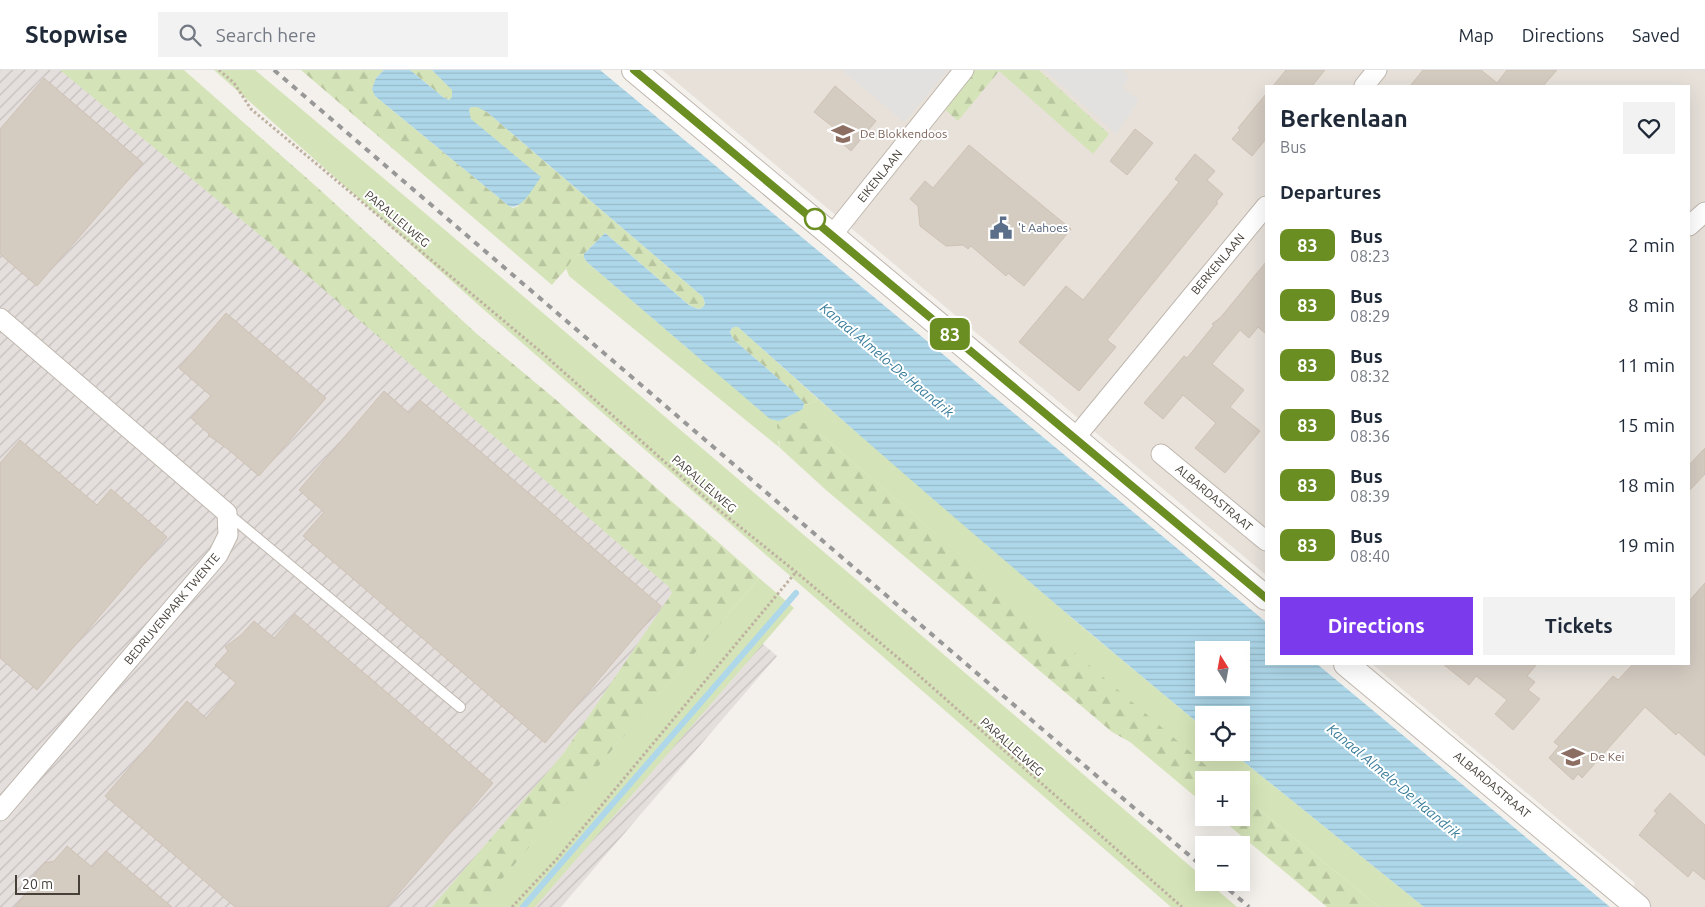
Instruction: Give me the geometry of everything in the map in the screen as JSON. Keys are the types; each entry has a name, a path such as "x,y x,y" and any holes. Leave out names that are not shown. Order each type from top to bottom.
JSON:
{"street":[{"path":"634,70 833,234 1075,438 1263,590"},
{"name":"EIKENLAAN","path":"833,234 964,70"},
{"path":"1365,85 1378,70"},
{"name":"BERKENLAAN","path":"1075,438 1088,419 1265,207"},
{"path":"1690,225 1705,212"},
{"path":"0,318 227,512"},
{"name":"ALBARDASTRAAT","path":"1161,454 1265,540"},
{"name":"BEDRIJVENPARK TWENTE","path":"0,811 218,555 228,535 227,512"},
{"name":"ALBARDASTRAAT","path":"1347,665 1638,907"}],"lane":[{"path":"227,512 460,707"}],"path":[{"name":"PARALLELWEG","path":"219,70 234,83 251,109 541,352 719,510 923,679 1182,907"},
{"path":"512,907 556,860 796,572"}],"shaded area":[{"path":"0,70 86,70 777,656 561,907 0,907"},
{"path":"662,70 1705,70 1705,907 1626,907 1635,883 1373,665 1690,665 1690,85 1265,85 1265,574"},
{"path":"842,70 948,70 904,122"},
{"path":"1045,70 1122,70 1129,76 1123,88 1139,100 1116,134"}],"green space":[{"path":"60,70 184,70 318,188 477,334 555,399 759,578 478,907 432,907 563,754 672,593 669,587 272,245"},
{"path":"214,70 255,70 858,581 1195,870 1195,891 1218,891 1237,907 1171,907 483,309"},
{"path":"301,70 384,70 376,78 375,96 509,206 513,208 519,206 469,115 471,107 477,106 487,112 703,297 705,305 698,309 689,305 605,233 584,254 573,258 552,285"},
{"path":"410,70 432,70 453,90 450,100 443,97"},
{"path":"974,70 1039,70 1109,134 1093,154 999,71 958,121 942,107"},
{"path":"584,254 584,258 588,263 704,362 803,409 804,405 816,401 817,398 1086,630 1195,721 1195,757 819,433 778,441 780,448 569,276 566,268 569,262 578,255"},
{"path":"734,327 738,327 817,398 816,401 804,405 795,393 734,340 730,333"},
{"path":"779,421 805,423 819,433 1195,756 1195,761 1201,761 1213,771 1195,771 1195,796 1130,742 1112,732 826,490 780,448 777,425"},
{"path":"759,578 794,608 535,907 478,907"},
{"path":"1200,761 1243,761 1424,907 1379,907 1250,802 1250,771 1210,770"},
{"path":"1250,802 1379,907 1327,907 1250,843 1250,836 1242,836 1230,826 1250,826"}],"water":[{"name":"Kanaal Almelo-De Haandrik","path":"384,70 410,70 449,100 452,97 452,90 432,70 600,70 1265,621 1265,665 1318,665 1610,907 1424,907 1243,761 1250,761 1250,706 1195,706 1195,720 969,530 738,327 734,327 730,333 734,340 804,403 803,409 779,421 770,419 588,263 584,258 584,254 605,233 689,305 698,309 702,308 705,304 703,297 487,112 477,107 471,107 469,110 471,119 541,177 523,201 514,207 509,206 375,96 372,89 376,78"}],"building":[{"path":"1286,70 1325,70 1313,85 1274,85"},
{"path":"1423,70 1481,70 1497,83 1507,70 1557,70 1544,85 1411,85"},
{"path":"44,78 143,163 37,286 0,254 0,129"},
{"path":"835,86 876,121 851,151 834,136 838,131 814,112"},
{"path":"1265,95 1265,140 1252,156 1232,139 1240,130 1238,128"},
{"path":"1135,129 1153,143 1127,175 1110,161"},
{"path":"969,145 1071,229 1024,286 1008,273 1006,276 971,246 968,249 963,245 946,246 920,226 918,206 910,199 925,181 933,188"},
{"path":"1195,154 1215,171 1207,180 1223,194 1216,202 1218,203 1107,340 1116,347 1079,391 1019,342 1066,286 1083,300 1179,182 1175,179"},
{"path":"1265,263 1265,333 1258,327 1249,338 1240,330 1212,364 1244,390 1230,407 1260,431 1225,473 1195,448 1216,423 1183,395 1163,419 1144,403 1184,356 1187,358 1214,325 1212,324 1221,317"},
{"path":"226,313 326,398 259,476 208,435 191,418 211,396 179,368"},
{"path":"384,391 409,413 420,400 661,606 545,743 303,536 324,512 299,490"},
{"path":"20,440 97,505 111,489 167,537 37,690 0,658 0,463"},
{"path":"1705,448 1705,474 1690,490 1690,464"},
{"path":"1705,583 1705,756 1678,732 1676,735 1645,707 1582,778 1578,774 1573,780 1549,758 1559,746 1554,742 1613,676 1618,680 1632,665 1690,665 1690,600"},
{"path":"295,614 493,783 387,907 235,907 105,796 187,701 206,718 236,683 215,665 228,651 225,647 241,635 254,621 274,638"},
{"path":"1444,665 1536,665 1527,676 1535,682 1528,690 1540,699 1513,730 1495,714 1507,700 1476,676 1469,685"},
{"path":"1670,793 1705,825 1705,880 1693,870 1688,877 1639,835 1657,813 1654,811"},
{"path":"67,846 92,867 106,851 172,907 15,907 30,889 32,878 44,863 54,861"}],"waterway":[{"path":"523,907 796,593"}],"railway":[{"path":"274,70 1195,860"},
{"path":"1230,891 1249,907"}],"bus line":[{"name":"83","path":"634,70 833,234 1265,597"}],"place":[{"name":"De Blokkendoos","path":"843,134"},
{"name":"'t Aahoes","path":"1001,228"},
{"name":"De Kei","path":"1573,757"}]}
